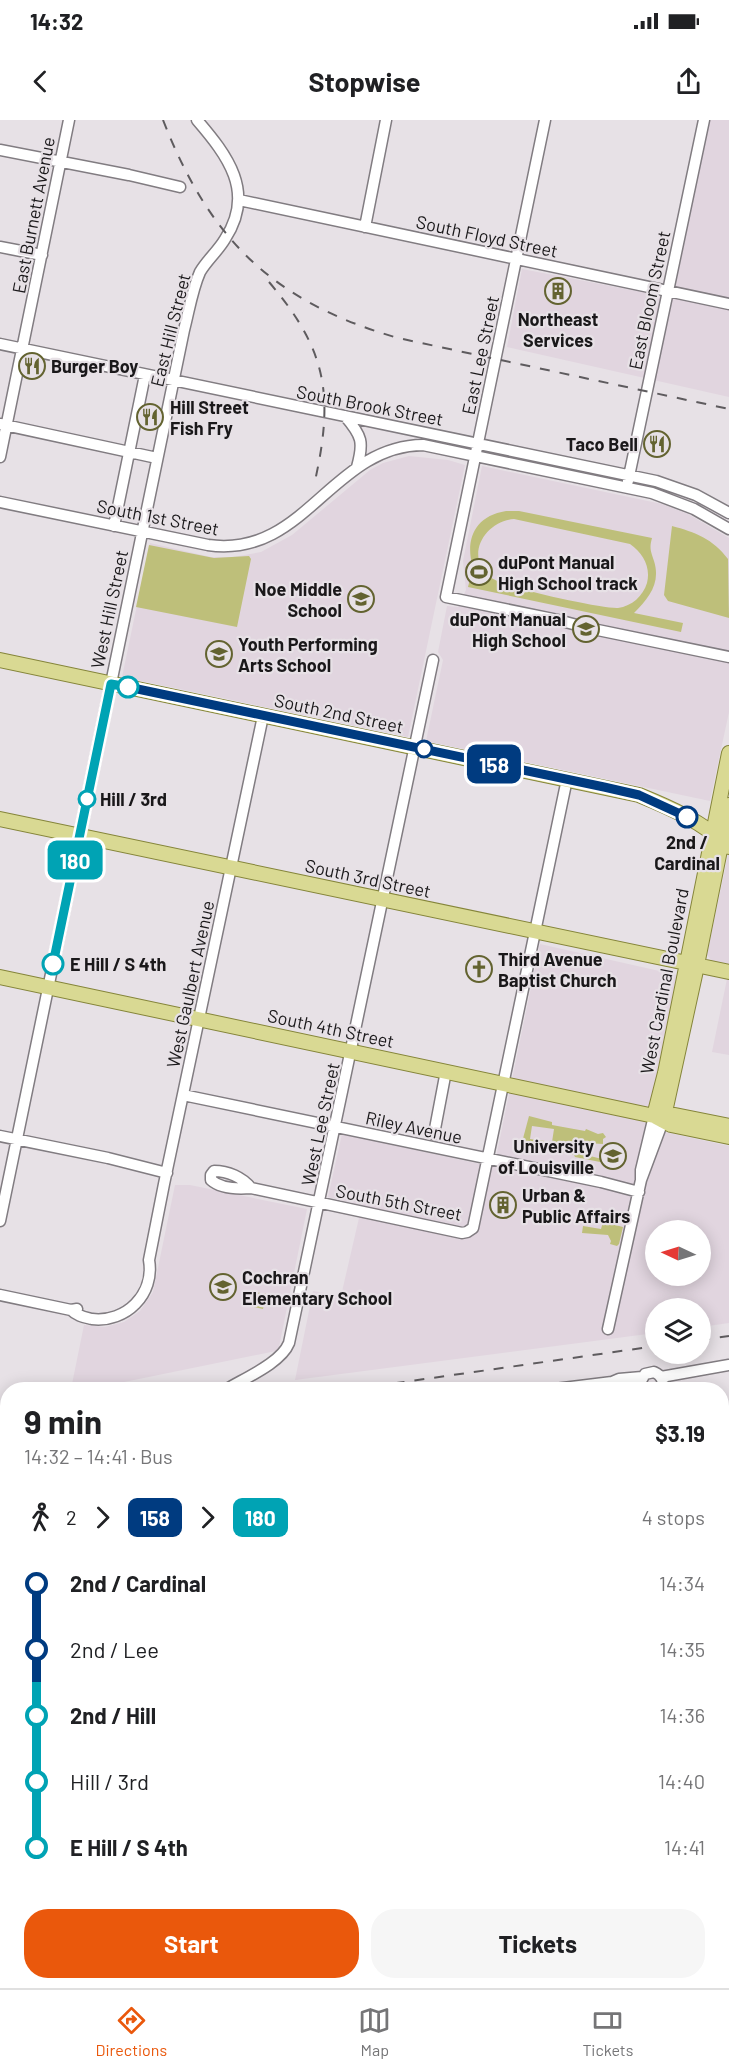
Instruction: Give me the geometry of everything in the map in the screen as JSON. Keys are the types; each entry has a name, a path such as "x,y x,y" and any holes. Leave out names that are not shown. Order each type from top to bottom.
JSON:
{"main road":[{"name":"South 2nd Street","path":"0,660 639,795 679,812 721,840"},
{"name":"West Cardinal Boulevard","path":"721,840 729,753"},
{"name":"West Cardinal Boulevard","path":"660,1117 665,1073 729,805"},
{"name":"South 3rd Street","path":"0,819 729,972"},
{"name":"South 4th Street","path":"0,977 660,1117 681,1116 729,1126"},
{"name":"South 4th Street","path":"660,1117 671,1125 729,1137"}],"street":[{"name":"East Burnett Avenue","path":"0,457 3,425 23,350 69,120"},
{"name":"East Hill Street","path":"142,532 195,287 202,269 233,225 239,200 231,164 197,120"},
{"path":"365,227 387,120"},
{"name":"East Lee Street","path":"545,120 446,597 729,657"},
{"name":"East Bloom Street","path":"628,482 704,120"},
{"path":"0,150 180,187"},
{"name":"South Floyd Street","path":"239,200 729,304"},
{"path":"0,247 42,255"},
{"name":"South Brook Street","path":"0,344 345,416 477,450 628,482 677,488 729,513"},
{"path":"114,526 145,375"},
{"path":"345,416 358,432 361,441 361,453 357,467"},
{"path":"3,425 158,458"},
{"name":"South 1st Street","path":"0,502 216,546 237,546 259,541 285,528 357,467 378,454 412,445 477,450"},
{"name":"South Brook Street","path":"628,482 694,508 729,528"},
{"name":"West Hill Street","path":"0,1221 142,532"},
{"name":"West Lee Street","path":"239,1382 277,1359 288,1347 433,660"},
{"name":"West Gaulbert Avenue","path":"0,1295 67,1309 77,1315 99,1319 126,1313 144,1292 263,716"},
{"path":"488,1160 567,779"},
{"path":"434,1134 446,1071"},
{"name":"Riley Avenue","path":"183,1095 601,1182 639,1192"},
{"name":"West Cardinal Boulevard","path":"608,1329 639,1192 641,1170 660,1117"},
{"path":"0,1136 167,1173"},
{"name":"South 5th Street","path":"251,1188 462,1233 470,1230 475,1222 488,1160"},
{"path":"643,1382 649,1372 654,1372 661,1377 729,1365"},
{"path":"661,1377 661,1382"},
{"path":"611,1382 619,1378 634,1382"}],"shaded area":[{"path":"710,120 729,120 729,397 507,347 522,269 673,298"},
{"name":"Noe Middle School","path":"409,456 448,460 465,465 408,737 122,677 150,543 211,557 233,557 261,552 292,535 370,470 383,463"},
{"name":"duPont Manual High School","path":"482,466 662,504 688,514 729,538 729,712 710,801 426,741 443,660 438,652 447,606 458,607 466,590 463,561"},
{"path":"729,850 729,1055 712,1052 727,979 707,955"},
{"name":"University of Louisville","path":"540,944 677,975 646,1128 729,1146 729,1323 711,1326 711,1298 645,1298 645,1334 295,1380 313,1291 341,1296 362,1205 328,1197 342,1134 494,1167"},
{"name":"Cochran Elementary School","path":"175,1185 190,1185 307,1209 279,1347 276,1351 124,1382 72,1382 84,1325 105,1327 124,1322 140,1311 153,1292"}],"green space":[{"name":"duPont Manual High School track","path":"519,511 652,538 651,547 656,569 655,583 649,596 634,613 683,623 681,632 468,587 470,579 478,580 471,557 472,536 483,520 493,514","holes":["514,519 630,544 645,561 648,571 647,583 636,600 618,608 552,597 512,586 490,577 482,569 479,559 481,541 487,533 494,526"]},
{"path":"672,526 703,537 716,546 728,559 729,618 668,601 664,595"},
{"path":"149,545 214,558 249,556 251,559 237,627 136,607"},
{"path":"529,1116 552,1122 552,1125 603,1133 606,1137 603,1139 603,1144 587,1143 586,1149 590,1156 602,1159 606,1147 618,1149 615,1165 543,1148 542,1151 521,1146","holes":["532,1126 554,1129 552,1142 530,1139"]},
{"path":"603,1222 623,1227 617,1246 610,1244 608,1235 582,1233 583,1226 601,1229"},
{"path":"248,1291 267,1294 263,1309 245,1305"}],"railway":[{"path":"163,120 181,162 202,200 225,232 251,260 281,285 315,306 354,323 398,338 729,409"},
{"path":"269,282 303,330 314,352 321,375 324,423 315,481"},
{"path":"711,1338 729,1336"},
{"path":"404,1382 645,1348"}],"bus line":[{"name":"180","path":"53,964 111,684 128,687"},
{"name":"158","path":"128,687 639,795 687,817"}],"place":[{"name":"Northeast Services","path":"558,291"},
{"name":"Burger Boy","path":"32,366"},
{"name":"Hill Street Fish Fry","path":"150,417"},
{"name":"Taco Bell","path":"657,444"},
{"name":"duPont Manual High School track","path":"479,572"},
{"name":"Noe Middle School","path":"361,599"},
{"name":"duPont Manual High School","path":"586,629"},
{"name":"Youth Performing Arts School","path":"219,654"},
{"name":"Hill / 3rd","path":"87,799"},
{"name":"2nd / Cardinal","path":"687,817"},
{"name":"E Hill / S 4th","path":"53,964"},
{"name":"Third Avenue Baptist Church","path":"479,969"},
{"name":"University of Louisville","path":"613,1156"},
{"name":"Urban & Public Affairs","path":"503,1205"},
{"name":"Cochran Elementary School","path":"223,1287"}]}
